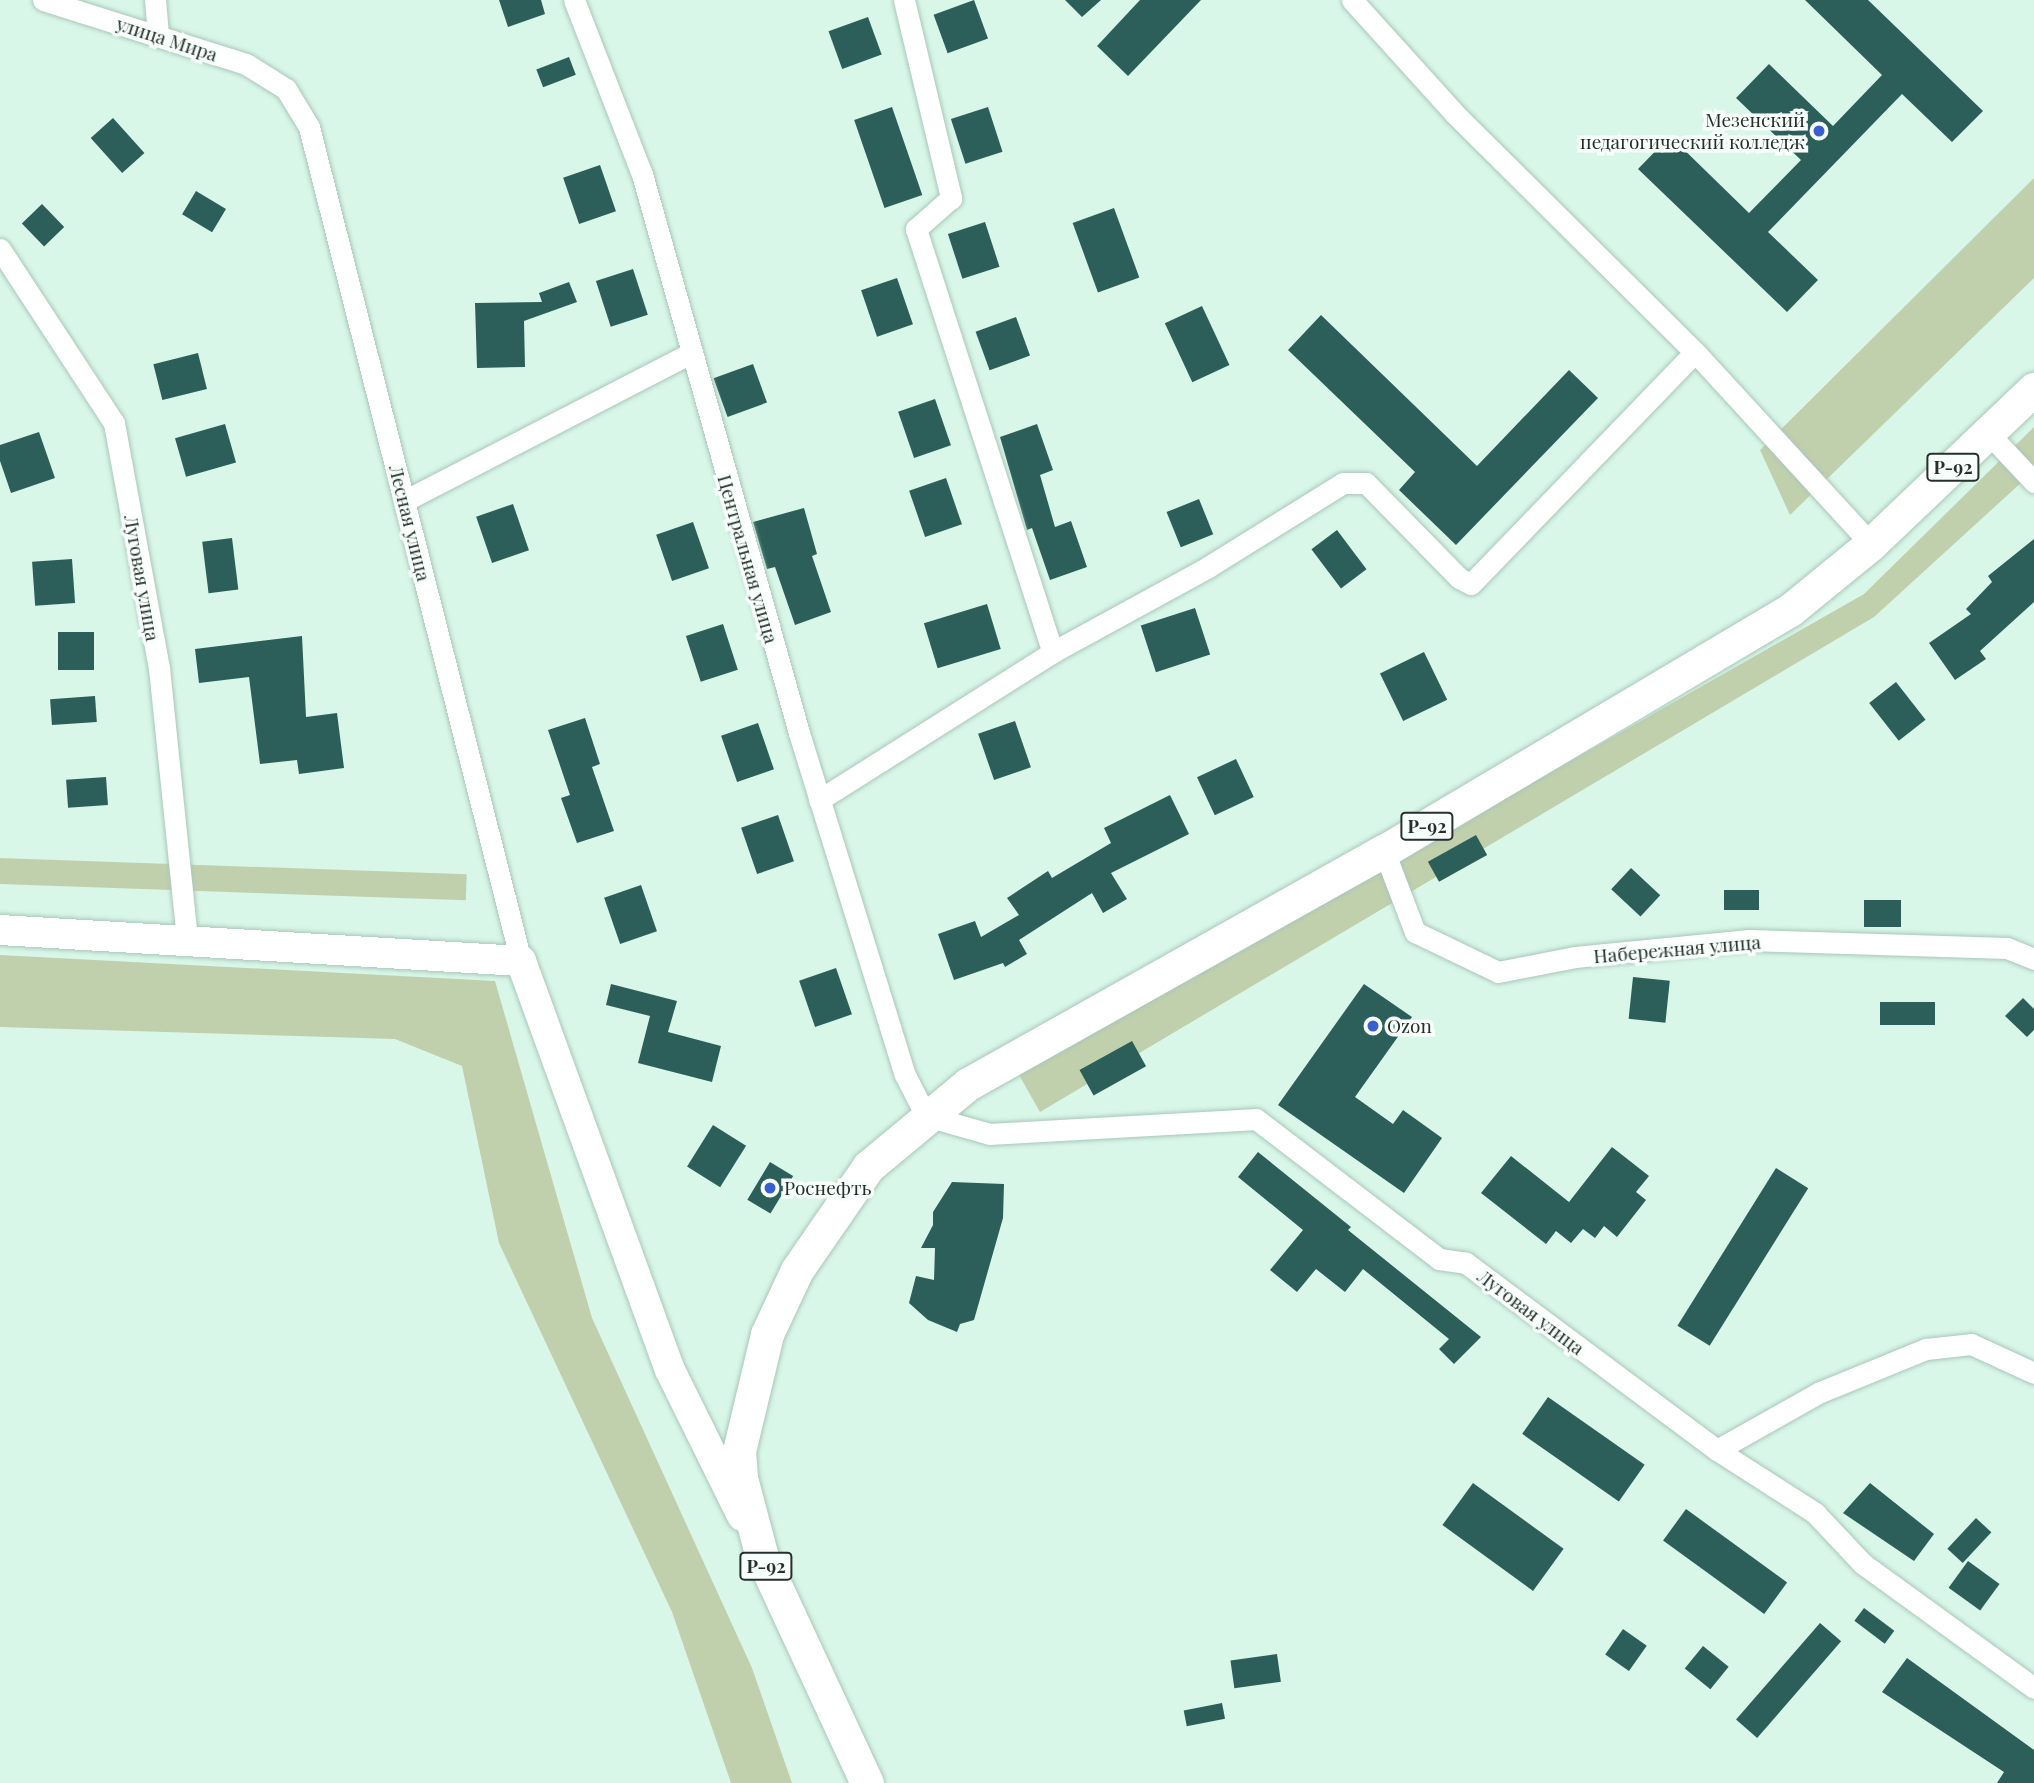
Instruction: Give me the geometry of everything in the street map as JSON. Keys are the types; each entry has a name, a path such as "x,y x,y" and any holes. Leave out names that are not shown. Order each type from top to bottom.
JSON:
{"main road":[{"name":"Р-92","path":"867,1783 762,1558 741,1478 739,1451 766,1334 797,1270 829,1219 868,1167 926,1116 968,1084 1384,851 1790,610 1871,544 2034,389"}],"street":[{"name":"улица Мира","path":"43,0 246,64 286,89"},
{"path":"155,0 159,37"},
{"name":"Центральная улица","path":"574,0 642,174 689,355 819,800 904,1073 926,1116"},
{"path":"904,0 951,198 916,229 1053,653"},
{"path":"1352,0 1454,113 1695,352 1871,544"},
{"name":"Лесная улица","path":"286,89 309,127 521,961"},
{"name":"Луговая улица","path":"0,248 114,423 159,668 187,941"},
{"path":"819,800 1053,653 1208,567 1343,483 1366,483 1459,578 1471,584 1695,352"},
{"path":"404,501 689,355"},
{"path":"1989,434 2034,482"},
{"name":"Набережная улица","path":"1384,851 1415,932 1498,972 1575,957 1749,940 2007,948 2034,959"},
{"path":"0,930 521,961 670,1370 762,1558"},
{"name":"Луговая улица","path":"926,1116 990,1134 1256,1119 1439,1259 1466,1264 1717,1450 1815,1513 1863,1564 2034,1688"},
{"path":"1717,1450 1818,1394 1926,1349 1971,1344 2034,1373"}],"green space":[{"path":"2034,178 2034,278 1790,515 1760,450"},
{"path":"2034,427 2034,471 1874,617 1040,1112 1019,1075 1864,594"},
{"path":"0,858 467,874 466,900 0,884"},
{"path":"0,955 495,981 592,1318 752,1668 792,1783 731,1783 672,1612 499,1243 462,1066 395,1039 0,1027"}],"building":[{"path":"499,0 541,0 545,14 508,27"},
{"path":"974,0 988,39 948,53 934,15"},
{"path":"1065,0 1101,0 1082,17"},
{"path":"1140,0 1201,0 1128,76 1097,46"},
{"name":"Мезенский педагогический колледж","path":"1805,0 1868,0 1983,111 1952,142 1902,94 1768,232 1818,280 1787,312 1638,169 1670,136 1749,213 1801,160 1736,98 1769,64 1833,126 1882,75"},
{"path":"868,17 882,55 842,69 829,31"},
{"path":"569,57 576,75 543,87 536,70"},
{"path":"892,107 922,195 884,208 854,120"},
{"path":"988,107 1003,152 965,164 951,119"},
{"path":"113,118 144,153 122,173 91,138"},
{"path":"600,165 616,211 579,224 563,178"},
{"path":"196,191 226,209 212,232 182,214"},
{"path":"42,204 64,227 44,246 22,223"},
{"path":"1114,208 1139,278 1098,293 1073,223"},
{"path":"985,222 1000,267 962,279 948,234"},
{"path":"633,269 648,315 611,327 596,281"},
{"path":"897,278 913,324 877,337 861,290"},
{"path":"569,282 577,302 524,321 525,367 477,368 475,303 542,302 539,293"},
{"path":"1202,306 1229,365 1192,382 1165,323"},
{"path":"1321,315 1477,466 1569,370 1598,398 1456,545 1399,490 1415,472 1288,350"},
{"path":"1016,317 1030,356 990,370 976,332"},
{"path":"198,353 207,389 162,400 153,364"},
{"path":"753,364 767,403 728,417 714,378"},
{"path":"935,399 951,445 914,458 898,412"},
{"path":"225,424 236,462 186,477 175,438"},
{"path":"1037,424 1053,470 1040,475 1055,527 1071,521 1087,567 1050,580 1032,528 1027,530 1000,437"},
{"path":"39,432 55,478 11,493 0,461 0,445"},
{"path":"946,478 962,524 925,537 909,491"},
{"path":"1199,499 1213,534 1181,547 1167,512"},
{"path":"513,504 529,550 492,563 476,517"},
{"path":"804,508 817,554 812,556 831,612 795,625 775,567 767,569 753,522"},
{"path":"693,522 709,568 672,581 656,535"},
{"path":"1337,530 1366,569 1341,588 1311,549"},
{"path":"232,538 238,590 209,593 202,542"},
{"path":"2034,539 2034,602 1980,651 1986,659 1955,680 1929,643 1971,614 1966,609 1992,582 1988,576"},
{"path":"72,559 75,603 35,606 32,562"},
{"path":"987,604 1001,649 938,668 924,623"},
{"path":"1195,608 1210,655 1156,672 1141,626"},
{"path":"723,624 738,670 701,682 686,636"},
{"path":"58,632 94,632 94,670 58,670"},
{"path":"302,636 306,717 337,713 344,768 299,774 297,760 260,764 249,677 199,683 195,649"},
{"path":"1424,652 1447,700 1403,721 1380,673"},
{"path":"1896,682 1926,720 1899,741 1869,703"},
{"path":"95,696 97,722 52,725 50,699"},
{"path":"585,718 600,764 592,767 614,831 577,843 561,798 570,795 548,730"},
{"path":"1015,721 1031,767 994,780 978,734"},
{"path":"758,723 774,769 737,782 721,736"},
{"path":"1236,759 1254,797 1215,815 1197,777"},
{"path":"106,777 108,805 68,808 66,780"},
{"path":"1170,795 1189,834 1111,873 1127,899 1103,913 1092,893 1019,940 1027,954 1005,967 1003,963 954,980 938,934 975,921 981,937 1019,915 1007,898 1048,871 1052,878 1111,843 1104,828"},
{"path":"778,815 794,861 757,874 741,828"},
{"path":"1476,835 1487,855 1439,882 1428,862"},
{"path":"1631,868 1660,895 1640,916 1611,889"},
{"path":"641,885 657,931 620,944 604,898"},
{"path":"1724,890 1759,890 1759,910 1724,910"},
{"path":"1864,900 1901,900 1901,927 1864,927"},
{"path":"836,968 852,1014 815,1027 799,981"},
{"path":"1633,977 1670,981 1665,1023 1629,1019"},
{"path":"611,984 677,1001 668,1032 721,1046 712,1082 638,1063 650,1016 606,1005"},
{"path":"1364,984 1412,1017 1355,1097 1393,1124 1403,1110 1442,1138 1404,1193 1278,1105"},
{"path":"2023,998 2034,1009 2034,1030 2027,1037 2005,1016"},
{"path":"1880,1002 1935,1002 1935,1025 1880,1025"},
{"path":"1132,1041 1146,1066 1094,1095 1080,1070"},
{"path":"713,1125 746,1146 720,1187 687,1167"},
{"path":"1612,1147 1649,1176 1636,1192 1646,1200 1617,1237 1604,1226 1595,1238 1583,1229 1571,1243 1556,1231 1546,1244 1481,1193 1511,1156 1569,1202"},
{"path":"1258,1152 1351,1227 1348,1230 1481,1337 1454,1364 1439,1349 1449,1339 1363,1269 1345,1292 1316,1269 1297,1292 1270,1270 1303,1230 1238,1177"},
{"name":"Роснефть","path":"770,1162 793,1176 770,1214 747,1200"},
{"path":"1776,1168 1808,1188 1710,1346 1677,1326"},
{"path":"952,1182 1004,1184 1003,1218 974,1320 960,1324 957,1332 928,1320 909,1303 916,1276 934,1280 935,1248 921,1248 933,1225 933,1212"},
{"path":"1548,1397 1645,1465 1619,1502 1522,1434"},
{"path":"1473,1483 1564,1549 1533,1591 1442,1525"},
{"path":"1870,1483 1934,1534 1914,1561 1843,1513"},
{"path":"1686,1509 1787,1582 1764,1614 1663,1541"},
{"path":"1976,1518 1991,1532 1963,1563 1947,1549"},
{"path":"1968,1561 2000,1584 1980,1611 1949,1588"},
{"path":"1864,1608 1894,1631 1885,1644 1854,1621"},
{"path":"1820,1623 1841,1641 1757,1738 1736,1720"},
{"path":"1623,1629 1647,1646 1629,1671 1605,1654"},
{"path":"1703,1646 1729,1667 1710,1689 1685,1669"},
{"path":"1277,1654 1281,1682 1234,1688 1230,1661"},
{"path":"1907,1658 2034,1750 2034,1783 1997,1783 2004,1772 1882,1692"},
{"path":"1222,1703 1225,1719 1187,1726 1184,1710"}],"place":[{"name":"Мезенский педагогический колледж","path":"1819,131"},
{"name":"Ozon","path":"1373,1026"},
{"name":"Роснефть","path":"770,1188"}]}
